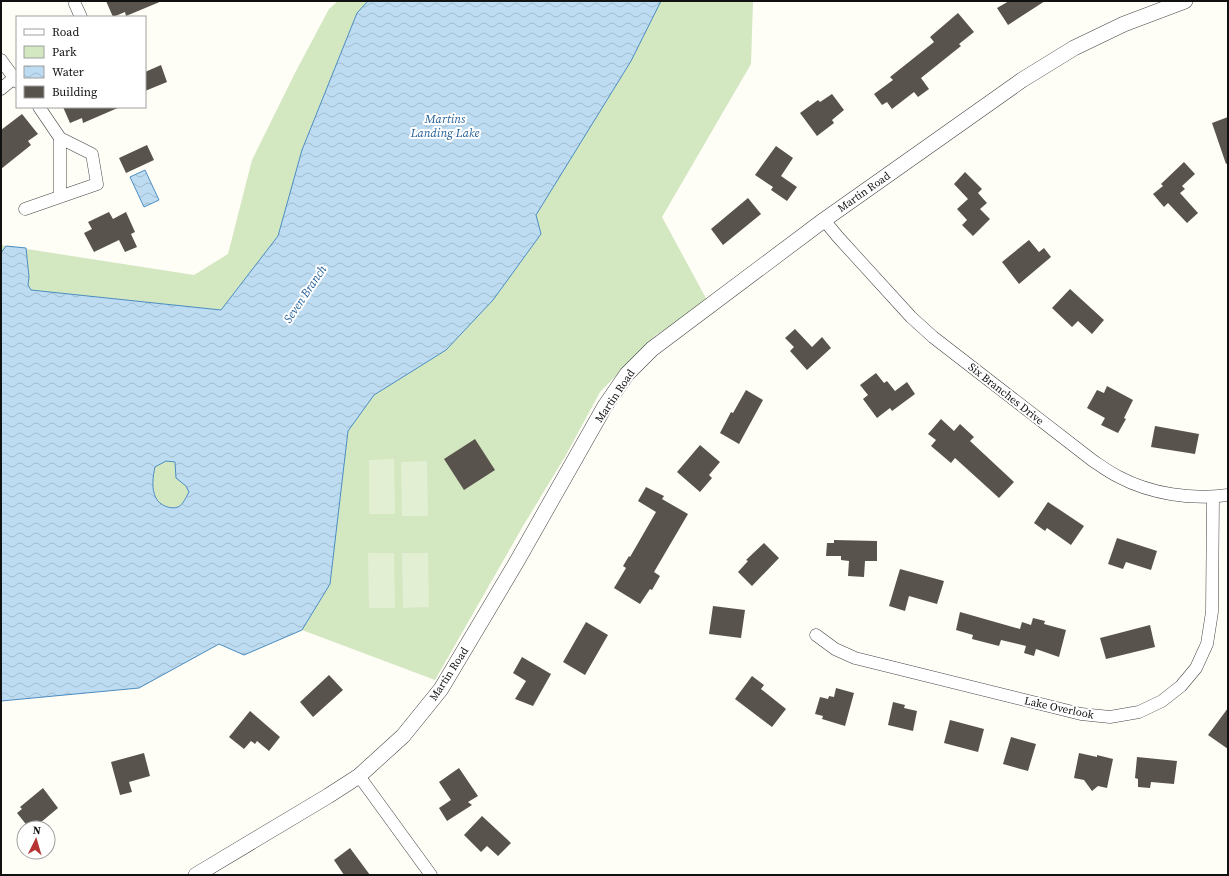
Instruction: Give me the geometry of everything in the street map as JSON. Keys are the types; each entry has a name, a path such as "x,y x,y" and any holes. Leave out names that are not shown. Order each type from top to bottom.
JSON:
{"street":[{"name":"Martin Road","path":"196,875 328,796 358,776 403,736 441,690 516,563 605,406 627,374 652,349 824,220 1022,80 1067,52 1124,24 1185,1"},
{"path":"75,4 81,16"},
{"path":"1,60 15,80 1,89"},
{"path":"25,210 97,184 92,154 60,138 40,108"},
{"path":"60,138 60,197"},
{"name":"Six Branches Drive","path":"824,220 910,317 933,337 1092,460 1119,477 1149,489 1181,496 1213,497 1228,495"},
{"name":"Lake Overlook","path":"816,635 835,649 855,658 1081,714 1110,717 1139,712 1162,701 1181,686 1196,668 1207,644 1212,612 1213,497"},
{"path":"358,776 431,875"}],"green space":[{"name":"Martins Landing Lake","path":"338,1 753,1 751,64 662,217 708,302 656,335 600,392 566,455 523,526 435,680 302,630 244,655 219,644 139,688 1,701 1,245 194,275 228,254 252,160 295,73 329,9"},
{"path":"394,459 395,514 369,514 369,460"},
{"path":"427,461 428,516 402,516 401,462"},
{"path":"368,553 394,553 395,608 369,608"},
{"path":"402,553 428,553 429,607 403,608"}],"water":[{"name":"Martins Landing Lake","path":"368,1 661,1 631,61 536,215 541,234 493,300 446,350 374,395 348,431 330,584 302,630 244,655 219,644 139,688 1,701 1,253 6,246 26,248 29,277 28,285 31,290 221,310 278,236 302,150 357,13","holes":["166,461 175,462 176,478 186,486 189,492 181,505 172,508 162,505 158,501 153,491 153,478 155,467"]},
{"path":"145,170 159,200 144,207 130,177"}],"building":[{"path":"106,1 162,1 126,16 125,12 113,16"},
{"path":"1009,1 1045,1 1008,25 997,8"},
{"path":"958,13 974,32 959,44 961,46 921,78 929,89 918,97 914,92 892,109 887,102 882,105 874,94 893,80 890,77 934,42 930,37"},
{"path":"161,65 167,82 146,91 146,72"},
{"path":"832,94 844,110 832,120 834,123 817,136 800,113 818,100 820,102"},
{"path":"63,108 118,108 83,123 82,118 70,123"},
{"path":"22,114 38,134 28,141 31,145 1,169 1,130"},
{"path":"1228,117 1228,163 1226,164 1212,123"},
{"path":"147,145 154,160 126,173 119,158"},
{"path":"776,146 793,158 781,176 797,187 787,201 771,190 773,187 755,175"},
{"path":"1184,162 1195,174 1182,186 1185,189 1180,193 1198,213 1187,223 1168,203 1164,207 1153,194 1163,186 1161,184"},
{"path":"965,172 982,189 978,193 987,203 980,209 990,219 973,236 962,225 967,220 957,209 968,199 954,184"},
{"path":"748,198 761,214 723,245 711,229"},
{"path":"109,212 113,219 126,212 135,232 131,234 137,247 125,252 119,240 94,252 84,233 92,229 88,222"},
{"path":"1029,240 1039,252 1044,248 1051,257 1019,284 1002,262"},
{"path":"1070,289 1104,320 1092,334 1078,321 1072,327 1052,308"},
{"path":"795,329 812,347 822,337 831,348 807,370 790,351 794,347 785,338"},
{"path":"876,373 884,383 887,381 895,391 907,382 915,394 892,411 890,408 877,418 863,399 868,395 860,385"},
{"path":"1107,386 1133,400 1124,418 1126,419 1118,433 1101,425 1105,418 1087,408 1097,390 1104,393"},
{"path":"746,390 763,400 739,444 720,433 731,412 733,413"},
{"path":"941,419 954,431 960,424 974,437 970,441 1014,482 999,498 955,458 951,463 931,446 936,440 928,434"},
{"path":"1155,426 1199,434 1195,454 1151,447"},
{"path":"475,439 495,470 464,490 444,459"},
{"path":"700,445 720,462 709,475 712,478 700,492 677,472"},
{"path":"646,487 664,496 662,499 688,514 654,572 660,576 652,590 650,589 640,604 614,588 626,568 623,566 629,556 630,557 656,512 638,501"},
{"path":"1048,502 1084,526 1071,545 1047,528 1045,531 1034,523"},
{"path":"1117,538 1157,551 1151,570 1126,562 1123,569 1108,564"},
{"path":"834,540 877,541 877,561 865,561 864,577 848,576 849,561 841,560 841,556 826,556 827,543 834,543"},
{"path":"764,543 779,558 752,586 738,572 748,561 746,560"},
{"path":"900,569 944,581 937,604 909,596 905,611 889,606"},
{"path":"713,606 745,610 741,638 709,634"},
{"path":"960,612 1020,629 1022,622 1031,625 1033,618 1045,621 1044,624 1066,630 1059,657 1036,649 1034,656 1024,653 1026,646 1001,640 999,646 972,639 973,635 956,630"},
{"path":"586,622 608,635 585,675 563,662"},
{"path":"1150,625 1155,647 1106,659 1100,638"},
{"path":"522,657 551,674 533,706 515,699 526,681 513,673"},
{"path":"329,675 343,690 313,717 300,702"},
{"path":"752,676 764,685 761,689 786,709 772,727 735,699"},
{"path":"836,688 854,693 845,726 822,719 823,716 815,714 820,697 828,699 829,696 834,697"},
{"path":"893,702 905,705 904,708 917,711 913,731 888,725"},
{"path":"1228,708 1228,749 1208,735"},
{"path":"250,711 280,737 269,751 257,741 255,744 251,741 244,749 229,737"},
{"path":"950,720 984,729 978,752 944,743"},
{"path":"1011,737 1036,744 1028,771 1003,764"},
{"path":"144,753 150,776 129,782 132,792 120,795 111,762"},
{"path":"1079,753 1113,759 1107,788 1098,786 1092,791 1084,780 1074,778"},
{"path":"1137,757 1177,761 1174,784 1151,782 1150,788 1138,787 1138,779 1135,778"},
{"path":"459,768 478,796 468,802 472,805 447,821 439,808 451,800 439,782"},
{"path":"43,788 58,808 44,820 23,820 17,813 22,809 20,807"},
{"path":"482,816 511,843 498,856 487,846 481,852 464,835"},
{"path":"350,848 370,875 344,875 334,860"}],"water label":[{"name":"Seven Branch","path":"305,294"}]}
